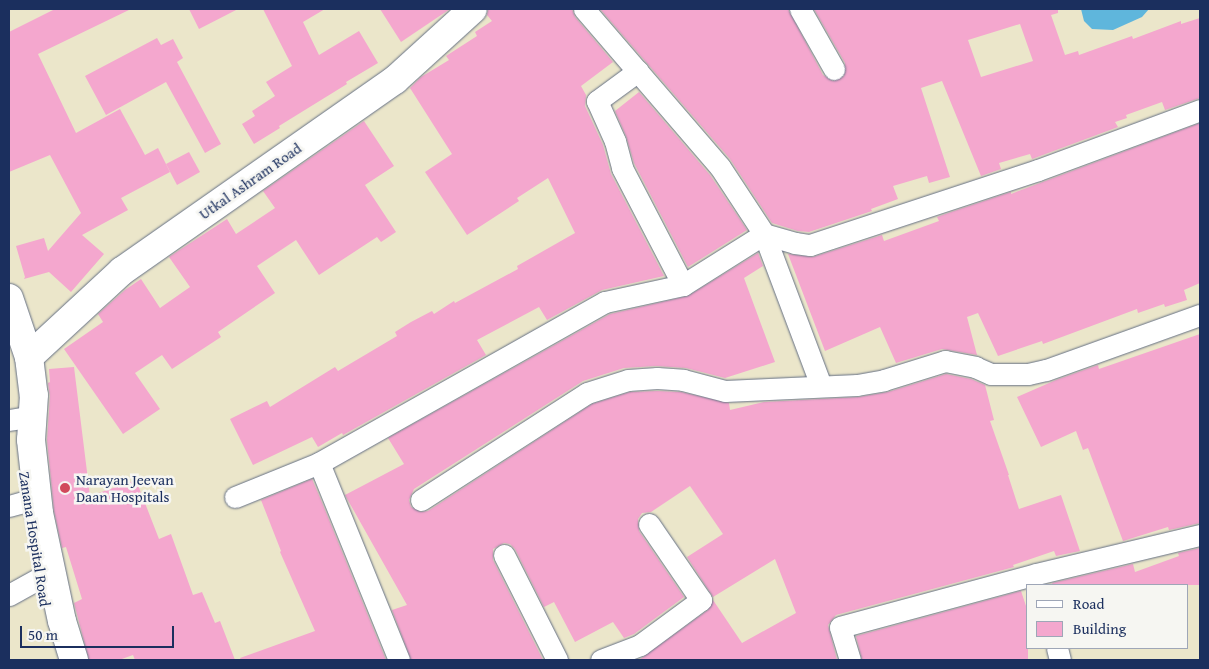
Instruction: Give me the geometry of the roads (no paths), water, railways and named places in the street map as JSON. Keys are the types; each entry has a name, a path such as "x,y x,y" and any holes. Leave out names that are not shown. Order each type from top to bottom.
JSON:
{"main road":[{"name":"Utkal Ashram Road","path":"29,357 122,271 394,80 474,9"},
{"path":"9,298 29,357 34,395 31,440 39,513 62,621 74,660"},
{"name":"Zanana Hospital Road","path":"29,357 15,419 18,503 58,660"}],"street":[{"path":"584,9 720,167 764,234 822,386"},
{"path":"800,9 834,69"},
{"path":"638,72 597,101 614,141 622,168 683,285"},
{"path":"235,497 319,463 605,302 683,285 764,234 810,245 1047,166 1200,110"},
{"path":"421,500 587,393 628,380 657,378 683,380 725,391 857,385 884,380 945,361 975,367 991,374 1028,374 1046,370 1200,315"},
{"path":"319,463 399,660"},
{"path":"601,660 643,653 701,600 649,524"},
{"path":"850,660 840,627 1038,580 1200,535"},
{"path":"504,555 548,658"},
{"path":"9,595 38,579"}],"water":[{"path":"1081,9 1149,9 1142,17 1113,30 1092,29 1084,21"}],"place":[{"name":"Narayan Jeevan Daan Hospitals","path":"65,488"}]}
